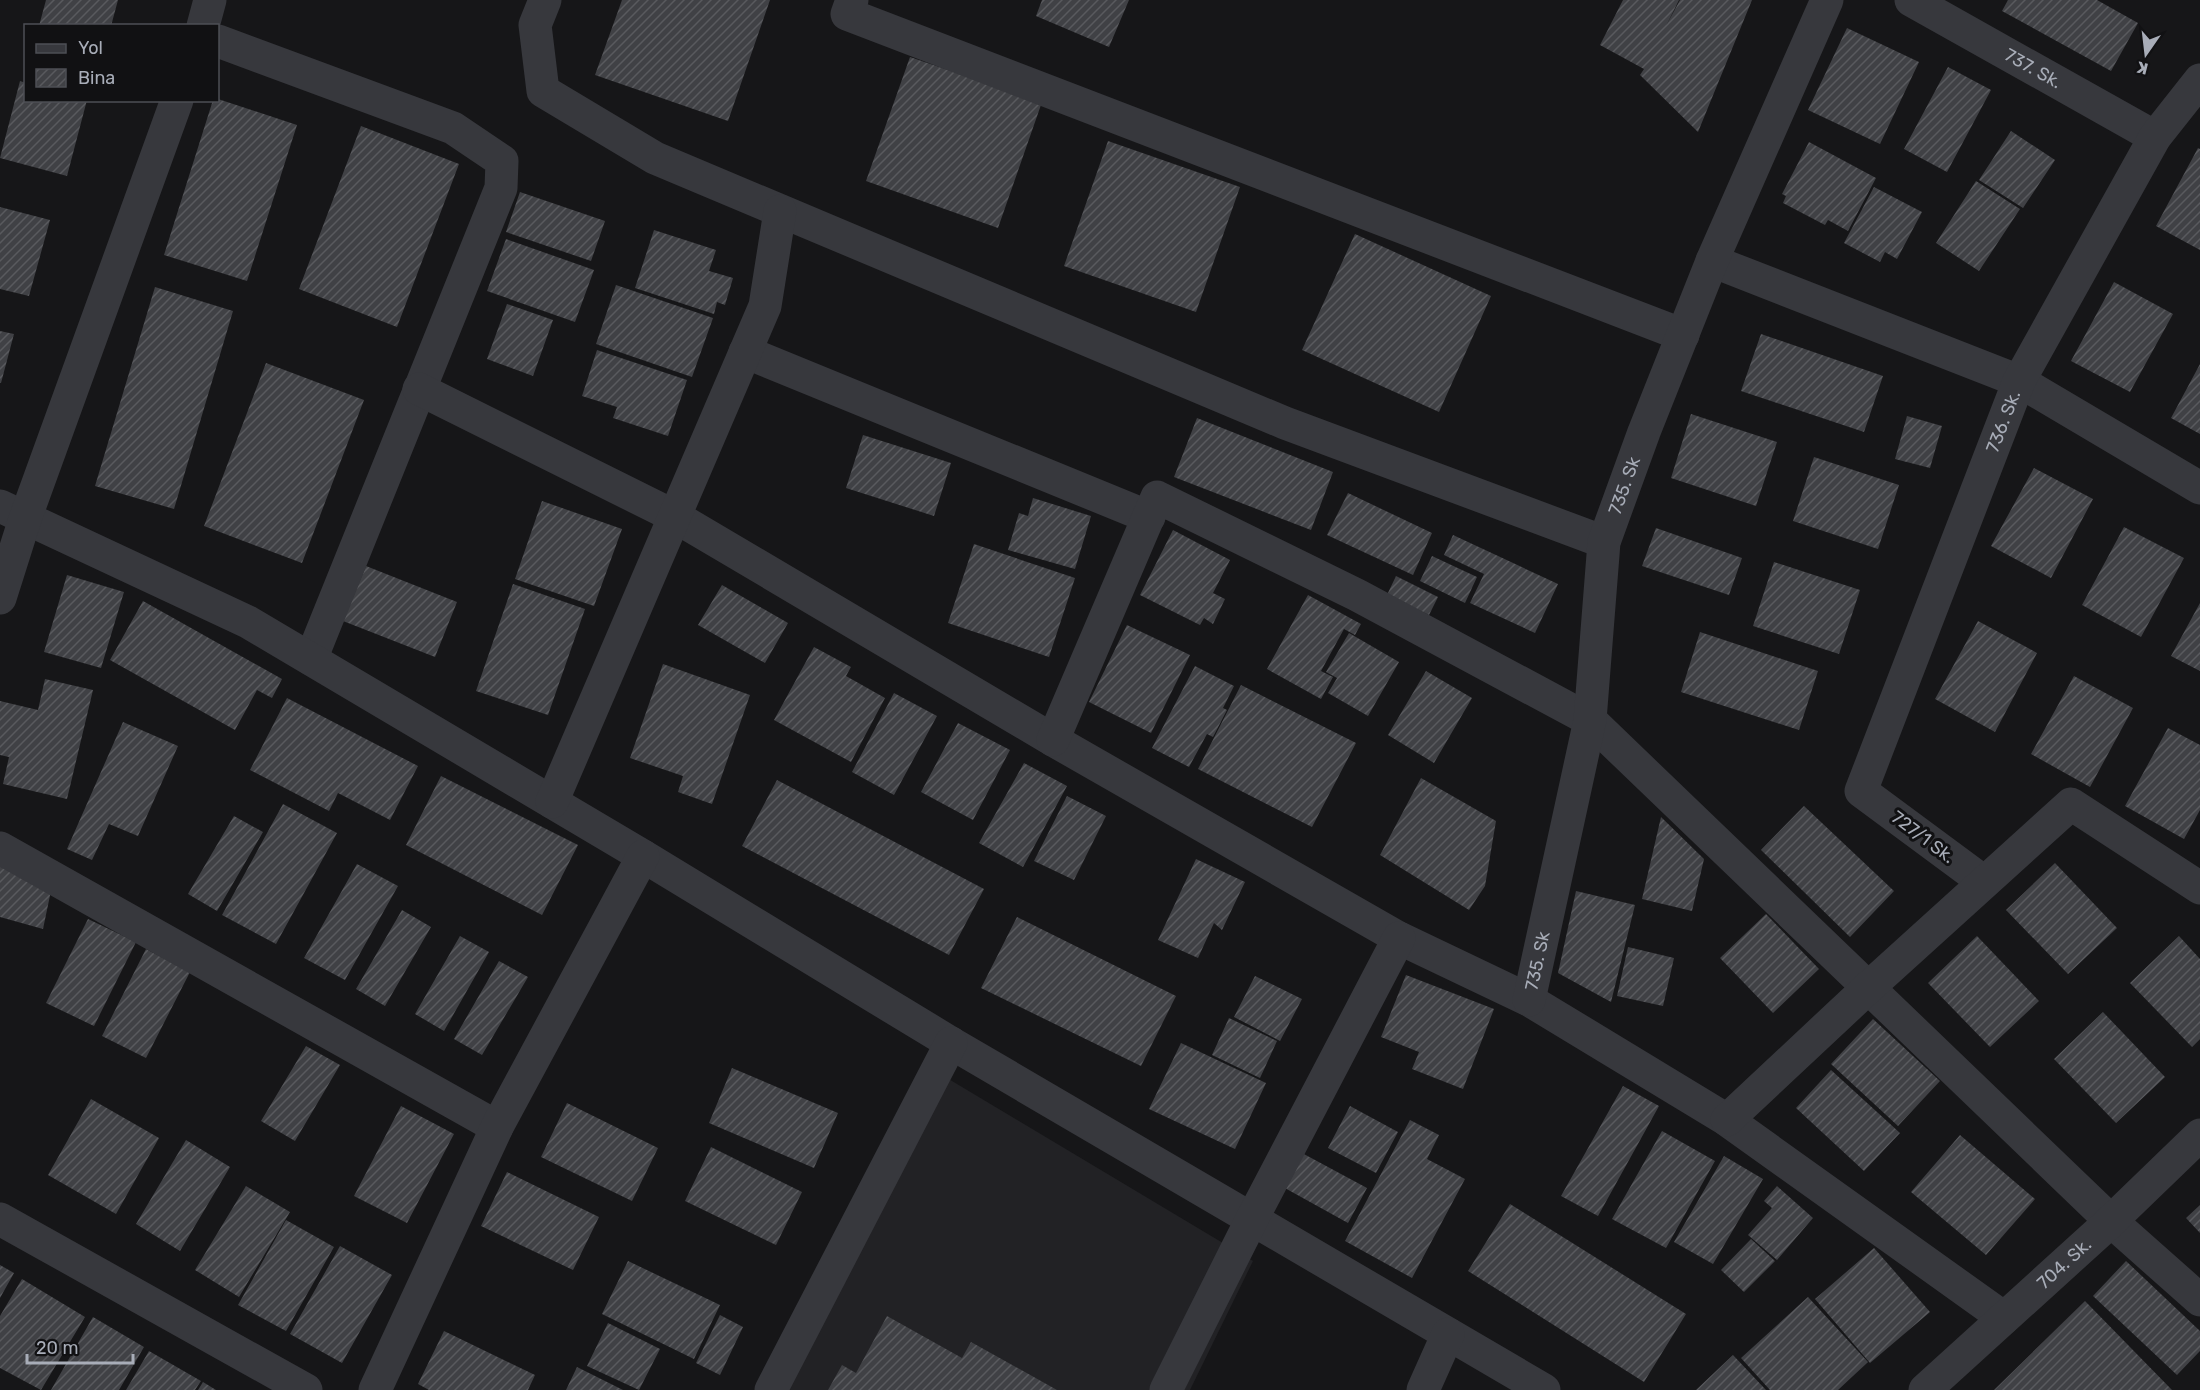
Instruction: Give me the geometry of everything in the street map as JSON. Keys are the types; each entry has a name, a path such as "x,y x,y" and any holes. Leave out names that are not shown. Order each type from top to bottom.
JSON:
{"street":[{"path":"204,24 210,0"},
{"path":"545,0 535,25 543,91 655,158 1285,423 1604,542"},
{"path":"852,0 847,14 1683,335"},
{"name":"735. Sk","path":"1529,1000 1590,720 1604,542 1712,261 1827,0"},
{"name":"737. Sk.","path":"1911,0 2155,137"},
{"path":"219,41 453,128 502,161 501,188 311,659"},
{"name":"736. Sk.","path":"1861,791 2019,381 2155,137 2200,80"},
{"path":"0,598 12,513 176,102"},
{"path":"552,802 765,306 780,211"},
{"path":"1712,261 2019,381 2200,488"},
{"path":"745,352 1149,516"},
{"path":"419,389 674,516 1053,740 1399,938 1529,1000 1727,1120 2004,1318"},
{"path":"1053,740 1157,497 1357,595 1590,720 2111,1221 2200,1300"},
{"path":"12,513 248,622 643,856 951,1043 1544,1390"},
{"name":"727/1 Sk.","path":"1861,791 1984,882"},
{"path":"1727,1120 1869,987 2071,804 2200,888"},
{"path":"0,848 497,1127"},
{"path":"375,1390 497,1127 643,856"},
{"path":"1166,1390 1252,1219 1399,938"},
{"path":"771,1390 951,1043"},
{"name":"704. Sk.","path":"1925,1390 2111,1221 2200,1135"},
{"path":"0,1219 306,1390"},
{"path":"1423,1390 1448,1334"}],"shaded area":[{"path":"947,1078 1253,1261 1190,1390 785,1390"}],"building":[{"path":"46,0 118,0 112,24 40,24"},
{"path":"622,0 770,0 728,121 595,75"},
{"path":"1042,0 1129,0 1109,47 1036,16"},
{"path":"1623,0 1679,0 1666,26 1680,0 1752,0 1698,132 1640,75 1644,69 1600,45"},
{"path":"2008,0 2097,0 2138,23 2111,71 2002,11"},
{"path":"1847,28 1919,62 1880,144 1808,110"},
{"path":"910,57 1042,102 998,228 866,181"},
{"path":"1948,67 1991,90 1947,172 1904,149"},
{"path":"20,81 24,82 24,102 86,102 67,176 0,158"},
{"path":"219,99 297,125 247,281 164,255 212,102 219,102"},
{"path":"361,126 459,164 397,327 299,289"},
{"path":"2011,131 2055,160 2023,208 1979,180"},
{"path":"1108,141 1240,187 1196,312 1064,266"},
{"path":"1809,142 1876,178 1848,231 1828,220 1825,225 1783,203 1786,196 1782,194"},
{"path":"2198,148 2200,149 2200,250 2156,226"},
{"path":"1976,181 2020,209 1979,271 1936,243"},
{"path":"1874,187 1922,212 1897,259 1885,252 1880,262 1844,243"},
{"path":"520,192 605,221 591,261 506,232"},
{"path":"0,207 50,220 29,296 0,289"},
{"path":"654,230 716,250 709,271 733,278 725,305 717,302 714,314 635,288"},
{"path":"1355,234 1491,296 1439,412 1302,350"},
{"path":"506,239 594,270 575,322 487,291"},
{"path":"2114,282 2173,314 2130,392 2071,361"},
{"path":"616,285 713,318 692,377 596,344"},
{"path":"155,287 233,311 174,509 95,486"},
{"path":"507,304 553,320 533,376 487,359"},
{"path":"0,331 14,334 1,383 0,383"},
{"path":"1761,334 1883,376 1864,432 1741,391"},
{"path":"597,350 687,380 668,436 613,418 617,407 582,396"},
{"path":"266,363 364,400 302,563 204,526"},
{"path":"2200,364 2200,434 2171,418"},
{"path":"1691,414 1777,442 1756,506 1671,478"},
{"path":"1907,416 1942,426 1930,468 1895,459"},
{"path":"1197,418 1333,472 1311,530 1174,477"},
{"path":"863,435 951,463 934,516 846,488"},
{"path":"1814,457 1899,485 1878,549 1793,521"},
{"path":"2034,468 2093,499 2051,578 1991,546"},
{"path":"1348,493 1432,533 1413,575 1327,535"},
{"path":"1033,498 1091,516 1075,569 1008,550 1019,513 1028,516"},
{"path":"542,501 622,529 594,606 515,579"},
{"path":"2124,527 2184,558 2141,637 2082,605"},
{"path":"1656,528 1742,558 1729,595 1642,566"},
{"path":"1173,530 1230,560 1213,593 1225,599 1213,624 1204,618 1200,625 1140,595"},
{"path":"1453,535 1558,584 1535,633 1470,603 1484,574 1444,555"},
{"path":"974,544 1075,578 1049,657 948,623"},
{"path":"1432,556 1477,577 1465,603 1420,581"},
{"path":"1774,562 1860,590 1839,654 1753,626"},
{"path":"366,566 457,602 435,657 343,621"},
{"path":"67,575 124,592 101,668 44,652"},
{"path":"1396,576 1438,597 1429,615 1387,595"},
{"path":"513,584 585,609 548,715 476,691"},
{"path":"722,585 788,623 765,663 698,625"},
{"path":"1308,595 1361,624 1355,635 1344,629 1321,671 1333,677 1321,699 1267,669"},
{"path":"143,601 282,679 272,698 257,690 235,730 110,660"},
{"path":"2200,603 2200,671 2171,656"},
{"path":"1978,621 2037,653 1995,732 1935,699"},
{"path":"1127,625 1190,655 1151,733 1089,702"},
{"path":"1700,632 1818,671 1799,730 1681,692"},
{"path":"1349,633 1399,662 1368,716 1328,693 1337,678 1326,672"},
{"path":"814,647 851,667 846,676 885,698 851,762 774,720"},
{"path":"663,664 750,695 712,804 678,792 683,776 630,758"},
{"path":"1195,666 1234,686 1223,708 1227,710 1213,737 1207,734 1189,767 1152,748"},
{"path":"1426,671 1472,698 1434,763 1388,735"},
{"path":"2074,676 2133,708 2090,787 2031,754"},
{"path":"45,679 93,690 67,799 3,784 9,757 0,755 0,701 38,710"},
{"path":"1241,685 1356,743 1312,827 1198,769"},
{"path":"894,693 937,716 894,795 852,772"},
{"path":"287,698 418,766 390,820 338,793 329,811 250,770"},
{"path":"123,722 178,746 138,836 109,824 92,860 67,849"},
{"path":"958,723 1010,750 973,820 921,792"},
{"path":"2168,728 2200,745 2200,810 2184,839 2125,806"},
{"path":"1024,763 1067,786 1023,867 979,843"},
{"path":"441,776 578,845 542,915 406,845"},
{"path":"1421,778 1496,821 1485,886 1469,910 1380,855"},
{"path":"777,780 984,889 949,955 742,846"},
{"path":"1067,796 1106,816 1074,880 1034,861"},
{"path":"283,804 337,833 276,944 222,915"},
{"path":"1804,806 1894,891 1850,937 1761,850"},
{"path":"234,816 263,832 217,911 188,894"},
{"path":"1661,817 1704,859 1692,911 1642,899"},
{"path":"1196,859 1245,882 1222,930 1214,923 1198,958 1158,940"},
{"path":"2055,863 2117,928 2068,974 2006,910"},
{"path":"357,864 398,886 345,980 304,958"},
{"path":"0,866 52,886 43,929 0,917"},
{"path":"1576,891 1635,905 1611,1002 1558,973"},
{"path":"402,910 431,927 385,1006 356,989"},
{"path":"1766,914 1819,969 1773,1013 1720,958"},
{"path":"1017,917 1176,996 1141,1066 981,988"},
{"path":"88,919 136,942 94,1026 46,1003"},
{"path":"460,936 489,952 444,1031 415,1014"},
{"path":"1977,936 2039,1001 1990,1047 1928,983"},
{"path":"2179,936 2200,959 2200,1039 2192,1047 2130,983"},
{"path":"1628,947 1674,958 1663,1006 1617,996"},
{"path":"146,949 190,972 146,1058 102,1036"},
{"path":"499,961 528,977 482,1055 454,1039"},
{"path":"1406,975 1494,1009 1463,1089 1412,1069 1419,1052 1381,1037"},
{"path":"1255,976 1302,999 1280,1041 1234,1017"},
{"path":"2103,1012 2165,1077 2116,1123 2054,1059"},
{"path":"1229,1018 1277,1041 1260,1078 1212,1055"},
{"path":"1873,1019 1940,1081 1898,1126 1831,1064"},
{"path":"1181,1043 1266,1083 1235,1149 1149,1109"},
{"path":"306,1046 340,1065 295,1141 261,1121"},
{"path":"732,1068 838,1113 814,1168 709,1123"},
{"path":"1831,1070 1900,1133 1864,1171 1796,1108"},
{"path":"1623,1086 1659,1106 1598,1216 1561,1196"},
{"path":"91,1099 159,1138 116,1214 48,1175"},
{"path":"567,1103 658,1148 632,1201 541,1157"},
{"path":"401,1106 454,1134 407,1223 354,1196"},
{"path":"1350,1106 1398,1132 1376,1173 1328,1148"},
{"path":"1410,1120 1439,1135 1427,1159 1465,1179 1412,1278 1345,1241"},
{"path":"1662,1131 1715,1161 1666,1248 1612,1219"},
{"path":"1960,1135 2035,1199 1986,1255 1911,1192"},
{"path":"186,1140 230,1167 180,1251 136,1224"},
{"path":"711,1147 802,1192 776,1245 685,1201"},
{"path":"1302,1153 1367,1188 1348,1223 1283,1187"},
{"path":"1724,1156 1763,1179 1713,1264 1674,1242"},
{"path":"507,1172 599,1217 573,1270 481,1226"},
{"path":"246,1186 290,1212 239,1297 195,1270"},
{"path":"1777,1186 1813,1218 1777,1260 1748,1235 1772,1208 1764,1201"},
{"path":"1510,1204 1686,1314 1644,1382 1468,1271"},
{"path":"2200,1205 2200,1233 2186,1218"},
{"path":"286,1220 334,1247 286,1331 238,1305"},
{"path":"1751,1239 1775,1261 1744,1292 1721,1270"},
{"path":"340,1246 392,1275 342,1363 290,1334"},
{"path":"1874,1248 1930,1312 1870,1363 1815,1299"},
{"path":"628,1261 720,1305 694,1359 602,1314"},
{"path":"2126,1261 2200,1331 2200,1351 2177,1375 2093,1296"},
{"path":"0,1265 14,1273 0,1298"},
{"path":"22,1279 85,1317 41,1390 0,1368 0,1316"},
{"path":"1808,1297 1868,1362 1838,1390 1770,1390 1741,1358"},
{"path":"2085,1301 2172,1390 1994,1390"},
{"path":"720,1315 743,1327 720,1375 696,1363"},
{"path":"887,1316 962,1358 971,1342 1057,1390 828,1390 842,1365 856,1373"},
{"path":"93,1317 144,1347 119,1390 51,1390"},
{"path":"608,1323 660,1349 639,1390 587,1366"},
{"path":"444,1331 535,1375 528,1390 429,1390 418,1384"},
{"path":"149,1351 201,1381 195,1390 126,1390"},
{"path":"1733,1355 1766,1390 1696,1390"},
{"path":"577,1367 623,1390 566,1390"},
{"path":"203,1382 216,1390 198,1390"}]}
